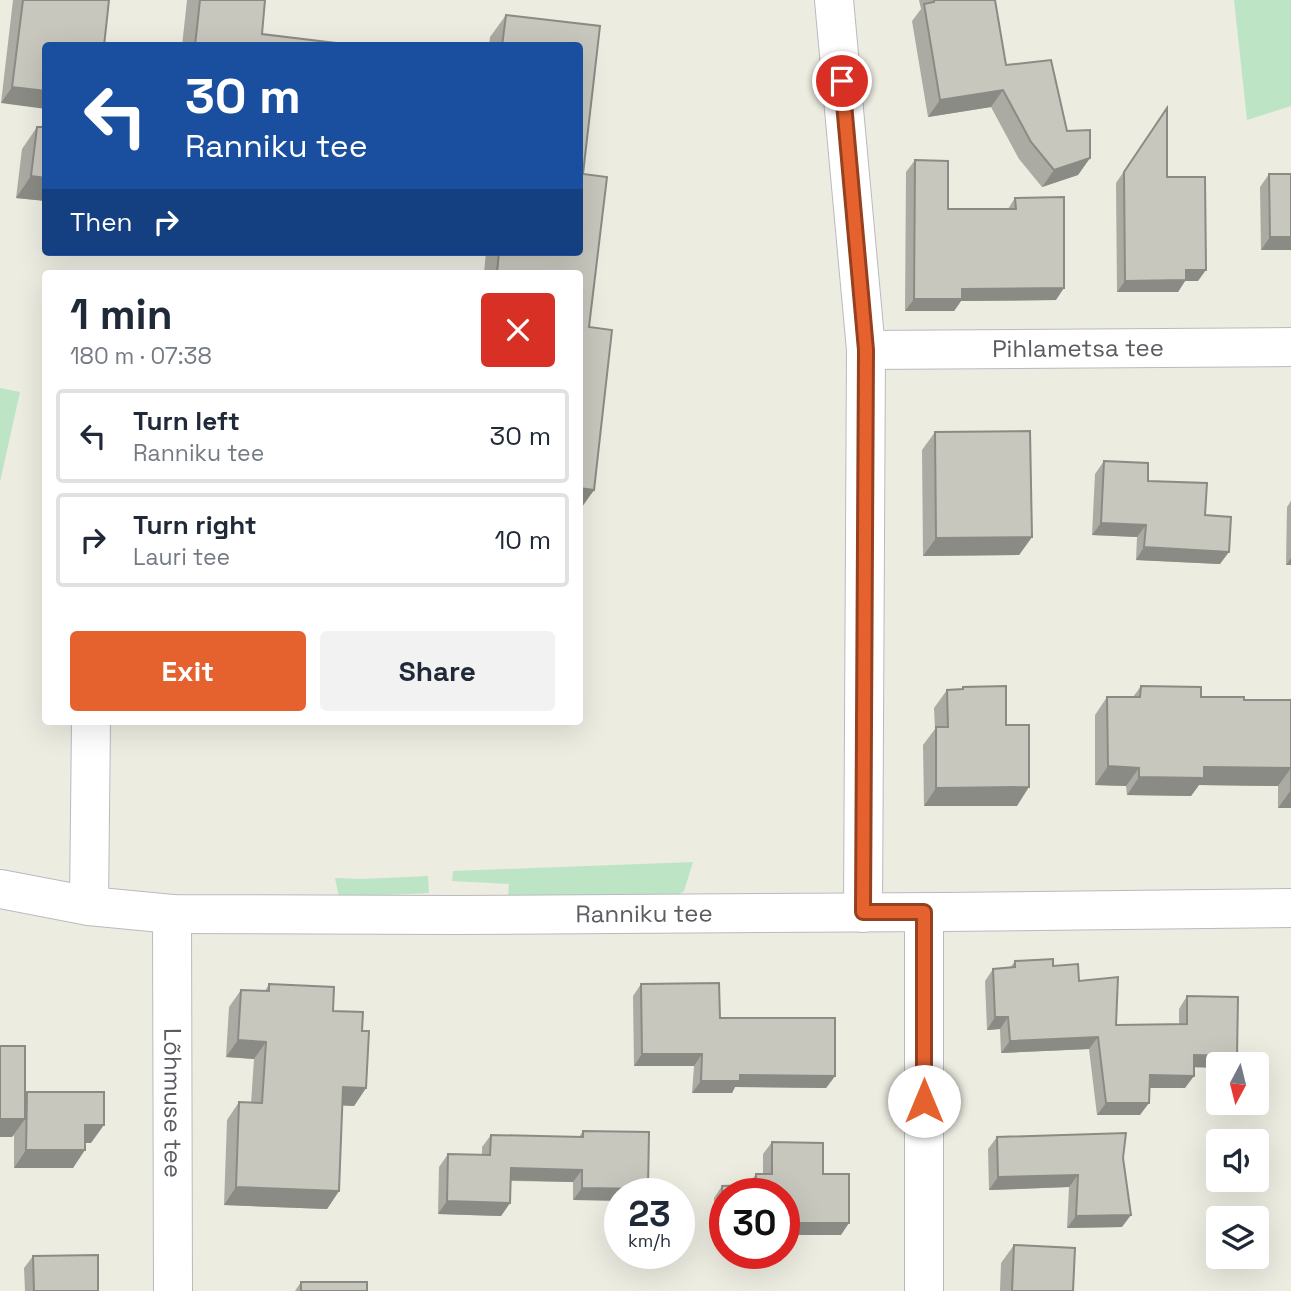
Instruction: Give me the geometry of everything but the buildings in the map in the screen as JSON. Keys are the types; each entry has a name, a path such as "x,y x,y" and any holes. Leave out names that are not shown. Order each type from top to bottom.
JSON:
{"street":[{"path":"834,0 866,350 863,912"},
{"name":"Pihlametsa tee","path":"866,350 1291,347"},
{"path":"89,906 91,725"},
{"name":"Ranniku tee","path":"0,889 89,906 172,914 469,915 1291,908"},
{"path":"924,912 924,1291"},
{"name":"Lõhmuse tee","path":"172,914 173,1291"}],"green space":[{"path":"1234,0 1291,0 1291,106 1247,120"},
{"path":"0,388 20,392 0,482"},
{"path":"693,862 684,891 664,903 508,895 509,884 452,881 453,871"},
{"path":"428,876 429,893 339,897 335,878 362,879"}],"route":[{"path":"842,81 866,350 863,912 924,912 924,1101"}]}
